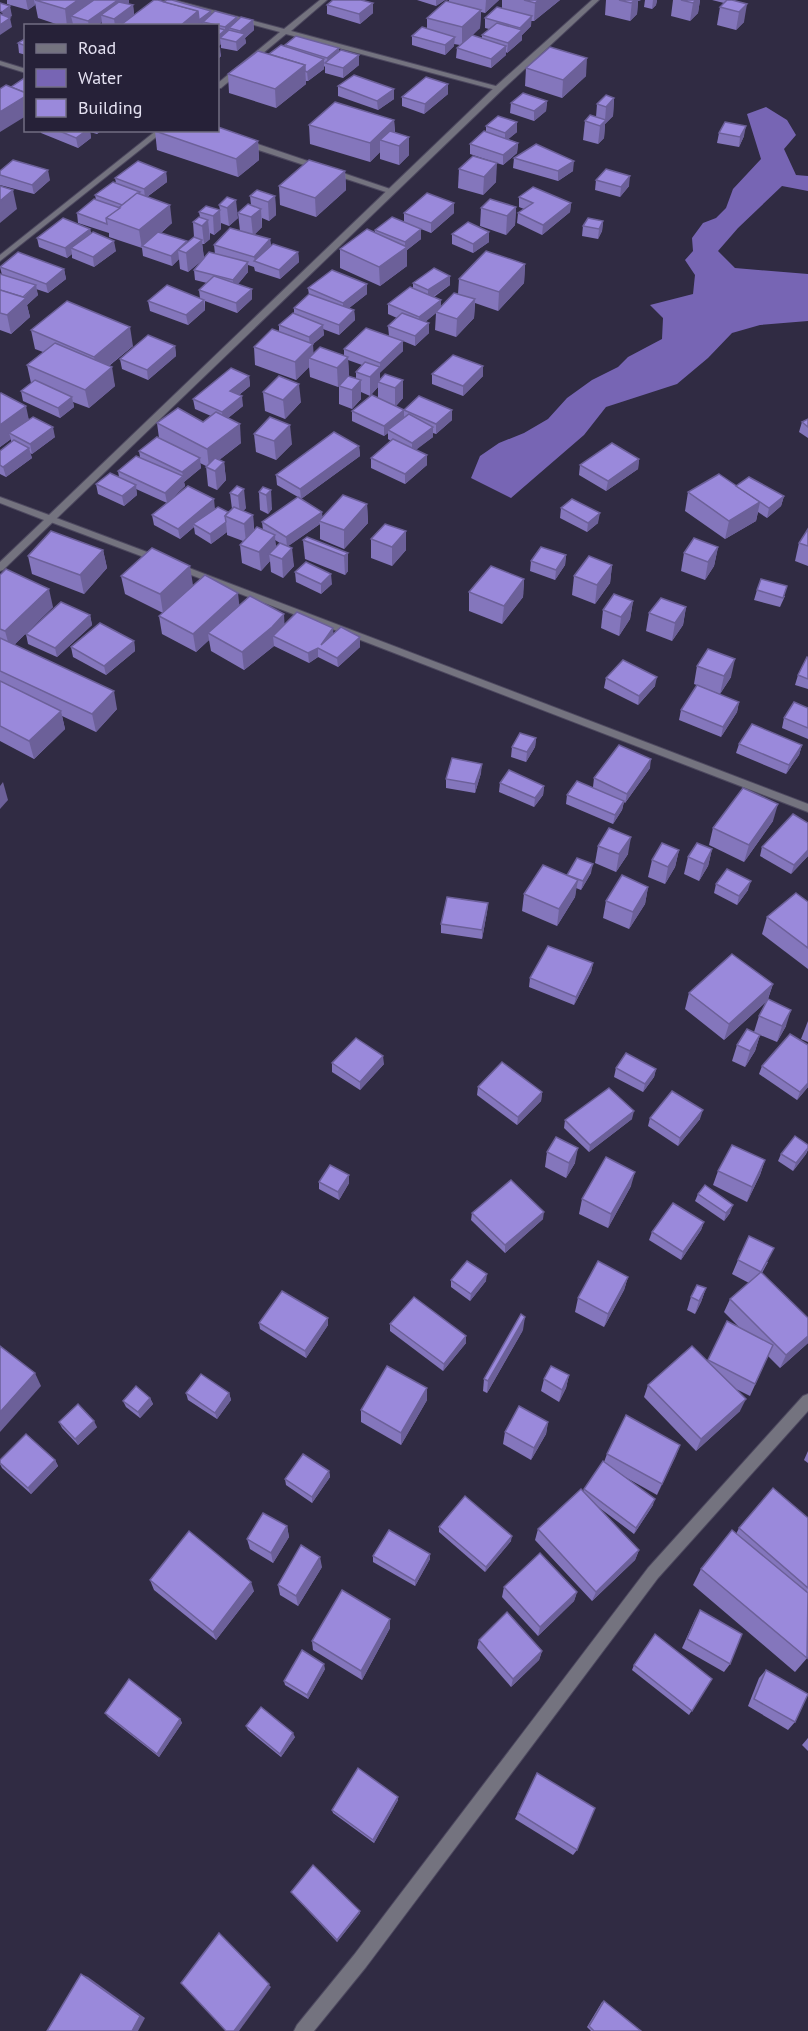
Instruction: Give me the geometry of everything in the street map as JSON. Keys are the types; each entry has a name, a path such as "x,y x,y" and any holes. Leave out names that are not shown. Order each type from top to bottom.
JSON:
{"street":[{"path":"166,0 288,30 499,88"},
{"path":"219,85 324,0"},
{"path":"0,568 499,88 596,0"},
{"path":"0,63 24,71"},
{"path":"0,259 159,132"},
{"path":"229,138 392,191"},
{"path":"0,500 808,808"},
{"path":"303,2031 360,1961 653,1572 808,1401"}],"water":[{"path":"766,107 787,120 796,135 784,149 796,175 808,176 808,191 782,186 738,228 718,251 735,268 808,274 808,321 760,325 732,333 708,358 677,384 606,407 584,435 511,498 471,478 480,456 499,443 524,433 548,419 567,398 592,380 618,367 628,357 662,339 663,318 650,305 693,294 695,275 685,260 693,251 692,238 703,223 716,218 726,208 733,189 761,159 747,114"}],"building":[{"path":"35,0 78,0 65,9"},
{"path":"94,0 118,0 88,21 71,16"},
{"path":"154,0 198,11 182,24 122,24"},
{"path":"167,0 211,11 199,20 198,11 164,2"},
{"path":"333,0 361,0 373,3 359,14 327,5"},
{"path":"619,0 635,0 631,3"},
{"path":"727,0 747,4 739,12 720,7"},
{"path":"446,1 481,10 462,27 427,18"},
{"path":"119,2 133,5 114,19 101,15"},
{"path":"0,3 10,6 2,12"},
{"path":"497,7 532,16 520,28 485,18"},
{"path":"215,11 237,17 225,27 203,22"},
{"path":"0,14 10,18 0,25"},
{"path":"241,17 253,20 240,31 229,28"},
{"path":"497,23 522,30 508,43 482,35"},
{"path":"422,27 455,37 445,45 412,36"},
{"path":"229,30 245,34 236,42 220,38"},
{"path":"472,35 506,46 491,59 457,48"},
{"path":"296,36 339,48 327,58 285,45"},
{"path":"281,45 324,59 307,72 305,65 269,54"},
{"path":"550,47 587,58 563,80 526,68"},
{"path":"341,50 359,55 343,68 325,63"},
{"path":"258,51 305,65 275,89 228,74"},
{"path":"354,75 394,89 377,101 338,86"},
{"path":"426,77 448,84 425,104 402,97"},
{"path":"24,78 24,92 11,87"},
{"path":"6,85 24,92 24,97 0,112 0,89"},
{"path":"523,93 547,101 534,111 511,103"},
{"path":"606,95 614,98 606,107 597,104"},
{"path":"335,102 394,120 370,143 309,125"},
{"path":"590,115 606,120 600,126 585,121"},
{"path":"498,116 517,122 505,133 486,126"},
{"path":"725,122 746,126 740,137 719,133"},
{"path":"219,127 258,141 236,159 158,132 219,132"},
{"path":"390,131 409,137 399,146 380,140"},
{"path":"484,131 518,143 503,155 470,144"},
{"path":"62,132 84,132 76,138"},
{"path":"536,144 574,161 558,171 514,158"},
{"path":"473,156 497,163 484,177 459,169"},
{"path":"13,160 48,170 32,185 0,175 0,171"},
{"path":"309,160 345,171 315,198 279,186"},
{"path":"138,161 166,172 144,189 115,178"},
{"path":"606,169 630,176 621,187 596,180"},
{"path":"113,182 140,192 122,205 95,195"},
{"path":"0,186 13,190 0,201"},
{"path":"533,187 571,203 543,225 518,213 533,203 519,197"},
{"path":"257,190 275,196 268,202 250,196"},
{"path":"137,193 170,205 139,230 106,218"},
{"path":"427,193 454,203 431,223 404,213"},
{"path":"227,197 236,200 227,208 219,205"},
{"path":"94,199 120,208 106,218 107,224 77,213"},
{"path":"490,199 516,207 507,216 481,208"},
{"path":"248,204 261,209 251,217 238,213"},
{"path":"206,206 220,210 213,216 199,212"},
{"path":"199,217 208,220 202,226 193,222"},
{"path":"392,217 421,229 405,242 375,230"},
{"path":"63,218 90,229 65,248 37,238"},
{"path":"588,218 603,221 599,229 583,226"},
{"path":"468,222 489,232 473,244 452,234"},
{"path":"230,228 270,239 254,257 214,245"},
{"path":"367,229 407,247 379,267 340,249"},
{"path":"93,232 114,241 93,257 71,248"},
{"path":"158,232 187,241 171,256 142,246"},
{"path":"194,237 202,240 186,253 178,250"},
{"path":"273,244 298,252 279,270 254,261"},
{"path":"486,251 525,264 499,292 459,279"},
{"path":"18,252 64,269 46,284 0,267"},
{"path":"209,252 248,262 233,280 194,270"},
{"path":"434,268 450,276 428,290 413,283"},
{"path":"332,270 367,284 343,303 308,288"},
{"path":"0,274 36,285 23,297 0,290"},
{"path":"214,276 252,289 236,303 199,290"},
{"path":"167,285 204,300 186,315 148,301"},
{"path":"410,287 441,300 419,317 388,304"},
{"path":"0,290 26,298 7,315 0,313"},
{"path":"454,293 475,299 457,319 436,312"},
{"path":"309,294 354,310 339,325 294,308"},
{"path":"67,301 130,327 94,357 31,330"},
{"path":"293,313 323,325 309,337 279,325"},
{"path":"402,313 429,323 415,336 388,326"},
{"path":"366,328 403,341 380,363 344,349"},
{"path":"272,329 313,344 295,362 254,347"},
{"path":"148,335 175,346 147,370 120,359"},
{"path":"55,343 112,367 85,390 27,365"},
{"path":"320,347 348,357 337,368 309,358"},
{"path":"453,355 483,366 463,386 432,374"},
{"path":"365,362 380,367 370,377 356,372"},
{"path":"231,368 249,376 230,391 242,396 222,412 193,399"},
{"path":"385,374 403,380 395,388 378,382"},
{"path":"279,376 299,384 283,400 263,392"},
{"path":"348,376 361,380 352,390 339,386"},
{"path":"35,380 72,397 58,408 21,391"},
{"path":"0,394 26,406 0,425"},
{"path":"372,395 404,410 384,426 352,411"},
{"path":"419,396 452,410 436,424 404,410"},
{"path":"178,408 203,422 216,412 240,424 207,449 157,423"},
{"path":"409,414 433,427 412,443 388,430"},
{"path":"33,417 53,427 30,444 9,433"},
{"path":"270,417 290,425 274,441 254,434"},
{"path":"808,419 808,427 802,422"},
{"path":"334,432 359,446 300,489 276,475"},
{"path":"157,437 200,458 182,472 139,451"},
{"path":"393,439 427,455 405,474 371,458"},
{"path":"14,440 29,448 3,467 0,465 0,451"},
{"path":"612,443 639,459 608,481 580,465"},
{"path":"136,456 183,476 165,493 118,471"},
{"path":"215,458 224,462 215,471 206,467"},
{"path":"110,473 136,485 122,496 96,484"},
{"path":"719,474 760,502 729,521 688,492"},
{"path":"749,477 784,496 769,508 736,486"},
{"path":"188,486 214,499 178,529 152,515"},
{"path":"237,486 244,489 238,496 230,493"},
{"path":"263,487 271,490 266,495 259,492"},
{"path":"343,495 367,504 344,530 319,521"},
{"path":"298,497 322,512 286,537 262,522"},
{"path":"572,499 600,513 588,523 561,508"},
{"path":"218,507 228,512 225,516 226,522 210,534 193,524"},
{"path":"234,507 253,515 244,524 225,516"},
{"path":"385,524 406,531 392,547 371,539"},
{"path":"257,527 275,535 259,552 240,545"},
{"path":"808,529 808,546 799,543"},
{"path":"51,531 103,550 80,575 28,556"},
{"path":"307,537 348,553 344,556 303,540"},
{"path":"694,538 718,547 708,562 684,553"},
{"path":"280,543 292,548 282,559 269,554"},
{"path":"541,547 566,555 556,570 531,561"},
{"path":"152,548 190,566 160,594 121,576"},
{"path":"589,556 612,565 597,585 574,576"},
{"path":"306,562 331,574 321,584 295,572"},
{"path":"491,566 524,579 504,606 469,592"},
{"path":"6,569 49,589 5,631 0,629 0,575"},
{"path":"205,575 238,593 193,634 159,616"},
{"path":"761,579 787,586 783,598 757,590"},
{"path":"614,594 633,601 621,617 603,610"},
{"path":"250,596 284,614 242,652 208,633"},
{"path":"661,598 686,607 675,623 649,613"},
{"path":"61,602 90,615 55,648 26,634"},
{"path":"297,612 333,628 321,645 341,627 360,637 337,658 318,648 308,653 273,636"},
{"path":"100,623 134,641 104,666 71,647"},
{"path":"0,638 114,691 92,714 0,671"},
{"path":"708,649 735,659 724,676 697,666"},
{"path":"808,658 808,679 798,675"},
{"path":"623,660 657,677 639,696 606,678"},
{"path":"0,681 61,711 29,741 0,726"},
{"path":"697,685 739,702 723,727 681,710"},
{"path":"794,702 808,708 808,728 784,718"},
{"path":"752,724 802,745 789,765 739,744"},
{"path":"520,733 536,738 527,752 512,747"},
{"path":"619,745 651,759 627,794 594,778"},
{"path":"452,758 482,764 475,784 446,779"},
{"path":"509,770 544,786 535,798 500,783"},
{"path":"577,781 624,801 615,815 567,795"},
{"path":"743,788 778,804 749,845 713,828"},
{"path":"793,814 808,823 808,850 794,865 762,847"},
{"path":"609,828 631,837 619,854 598,846"},
{"path":"662,843 679,850 668,867 652,860"},
{"path":"697,843 712,849 704,864 688,857"},
{"path":"577,858 593,864 583,881 567,875"},
{"path":"543,865 578,880 559,909 524,894"},
{"path":"727,869 751,881 739,896 716,884"},
{"path":"622,875 648,887 633,912 606,901"},
{"path":"796,893 808,902 808,948 767,917"},
{"path":"447,897 488,903 482,930 441,924"},
{"path":"548,946 593,963 576,997 530,978"},
{"path":"732,954 773,984 729,1024 689,993"},
{"path":"768,999 791,1010 782,1026 759,1016"},
{"path":"747,1029 760,1035 750,1051 737,1045"},
{"path":"790,1034 808,1045 808,1083 800,1092 762,1066"},
{"path":"356,1038 383,1056 360,1082 332,1063"},
{"path":"626,1053 656,1069 645,1084 616,1068"},
{"path":"502,1062 542,1092 518,1117 478,1087"},
{"path":"609,1088 634,1111 590,1145 565,1120"},
{"path":"672,1091 703,1110 680,1138 650,1118"},
{"path":"795,1136 808,1145 796,1163 781,1154"},
{"path":"556,1137 578,1148 569,1163 547,1152"},
{"path":"732,1145 765,1160 752,1187 718,1171"},
{"path":"606,1157 635,1172 611,1214 582,1199"},
{"path":"330,1165 349,1175 338,1192 319,1182"},
{"path":"511,1180 544,1212 505,1245 472,1213"},
{"path":"705,1185 733,1205 726,1213 698,1194"},
{"path":"673,1203 704,1222 683,1252 652,1232"},
{"path":"749,1236 774,1248 761,1272 738,1260"},
{"path":"467,1261 487,1274 471,1294 451,1280"},
{"path":"598,1261 628,1277 608,1314 578,1298"},
{"path":"761,1272 808,1318 808,1336 786,1355 730,1299"},
{"path":"697,1285 706,1288 699,1301 691,1297"},
{"path":"282,1291 328,1318 305,1351 259,1323"},
{"path":"414,1297 466,1336 444,1364 390,1324"},
{"path":"521,1314 525,1317 488,1381 484,1379"},
{"path":"727,1321 773,1345 755,1384 708,1360"},
{"path":"0,1346 35,1373 0,1412"},
{"path":"692,1346 746,1399 701,1439 648,1385"},
{"path":"387,1366 427,1388 401,1433 361,1410"},
{"path":"551,1366 569,1375 562,1390 544,1379"},
{"path":"201,1374 229,1393 215,1413 186,1393"},
{"path":"136,1386 150,1398 138,1412 123,1401"},
{"path":"78,1404 94,1421 75,1439 59,1422"},
{"path":"519,1406 548,1422 534,1448 505,1432"},
{"path":"626,1415 680,1445 662,1484 607,1454"},
{"path":"26,1434 55,1460 28,1488 0,1463 0,1460"},
{"path":"303,1454 329,1471 312,1497 285,1479"},
{"path":"603,1461 655,1499 636,1528 584,1489"},
{"path":"773,1488 808,1518 808,1588 739,1528"},
{"path":"581,1489 639,1550 596,1592 538,1529"},
{"path":"465,1496 512,1536 486,1567 439,1527"},
{"path":"263,1513 287,1526 271,1553 247,1539"},
{"path":"389,1530 430,1554 415,1581 373,1556"},
{"path":"732,1530 808,1593 807,1658 701,1569"},
{"path":"189,1531 251,1582 213,1632 150,1580"},
{"path":"301,1545 320,1557 296,1596 278,1585"},
{"path":"540,1553 577,1592 540,1627 504,1587"},
{"path":"342,1590 390,1619 361,1671 312,1641"},
{"path":"700,1610 742,1634 730,1664 687,1639"},
{"path":"507,1612 542,1651 513,1679 479,1640"},
{"path":"655,1634 712,1679 692,1711 634,1665"},
{"path":"302,1650 324,1664 307,1695 284,1681"},
{"path":"766,1670 808,1694 795,1722 754,1699"},
{"path":"129,1679 180,1719 157,1754 105,1713"},
{"path":"261,1707 293,1733 280,1754 246,1726"},
{"path":"358,1768 398,1797 373,1840 332,1810"},
{"path":"537,1773 595,1808 577,1850 518,1813"},
{"path":"313,1865 360,1911 337,1940 291,1892"},
{"path":"219,1933 269,1984 234,2031 226,2031 181,1983"},
{"path":"81,1974 140,2016 132,2031 47,2031"},
{"path":"604,2001 641,2031 594,2031 589,2026"}]}
